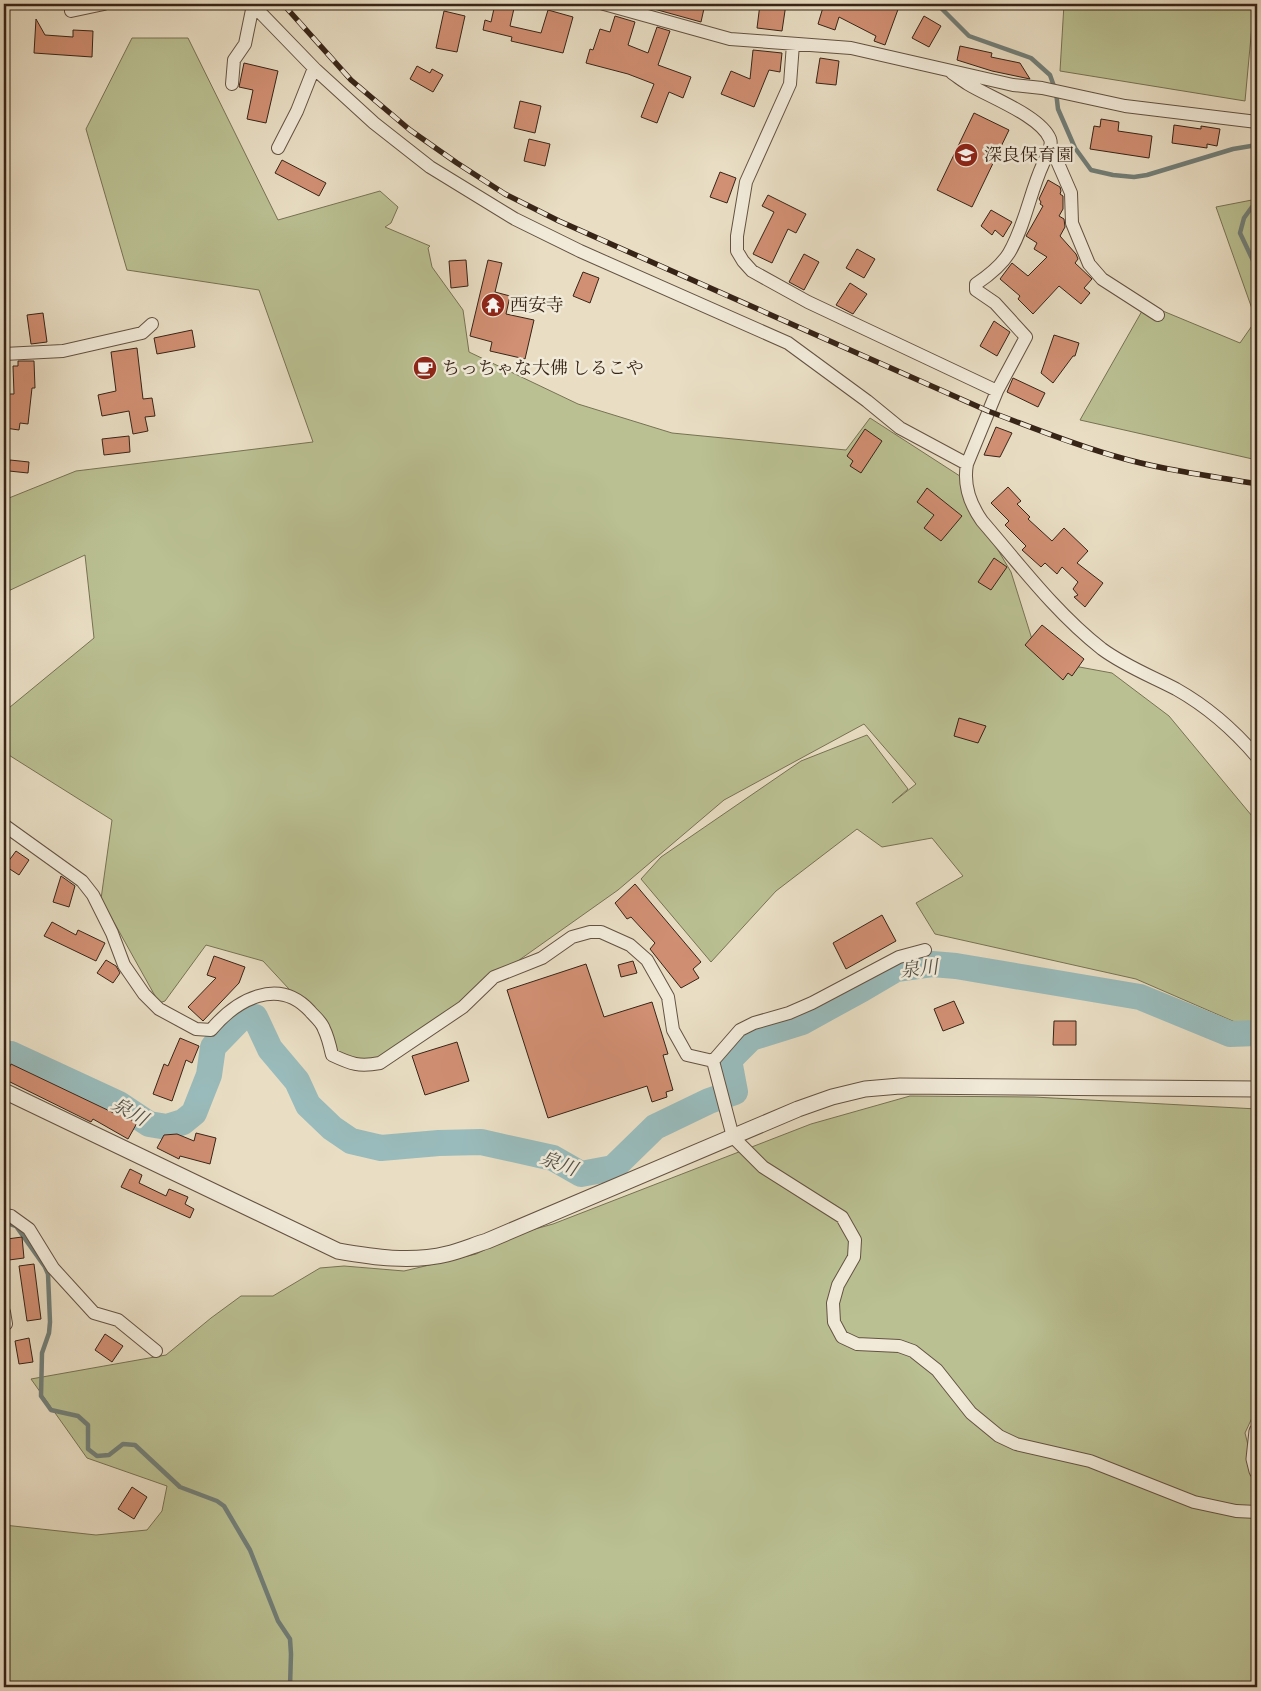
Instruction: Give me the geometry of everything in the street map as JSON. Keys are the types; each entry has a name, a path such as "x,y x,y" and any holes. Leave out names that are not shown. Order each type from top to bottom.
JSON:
{"street":[{"path":"71,11 104,4"},
{"path":"253,4 314,68 381,129 430,167 515,220 580,251 788,343 900,428 967,464"},
{"path":"232,84 234,60 245,44 253,4"},
{"path":"604,4 730,39 851,48 1013,85 1042,88 1125,106 1257,122"},
{"path":"794,44 790,84 746,182 737,236 737,251 752,271 808,302 997,391"},
{"path":"278,148 297,111 314,68"},
{"path":"946,69 968,84 1032,119 1042,128 1050,139 1051,147 1071,193 1072,223 1088,264 1102,280 1158,315"},
{"path":"1051,147 1040,171 1015,242 1008,255 996,269 976,284 976,290 995,303 1026,336 997,391 967,464 965,474 966,488 972,506 982,521 1074,626 1104,650 1209,709 1235,732 1257,757"},
{"path":"4,354 63,351 142,333 152,324"},
{"path":"4,825 82,881 93,895 112,933 124,965 144,994 159,1009 196,1029 211,1030 221,1018 241,1002 263,994 285,995 302,1003 324,1027 332,1055 350,1064 366,1066 380,1063 463,1007 494,978 542,958 572,937 590,932 601,932 630,945 647,960 668,997 673,1030 687,1055 713,1061"},
{"path":"713,1061 740,1030 754,1023 812,1003 898,957 925,950"},
{"path":"713,1061 733,1137 763,1166 842,1217 855,1240 854,1257 838,1285 833,1303 834,1322 842,1337 857,1344 899,1346 913,1351 937,1370 971,1413 998,1436 1016,1444 1090,1461 1194,1502 1236,1511 1257,1512"},
{"path":"4,1091 338,1251 375,1257 410,1259 446,1255 487,1241 798,1109 832,1097 865,1089 900,1086 1257,1089"},
{"path":"4,1215 11,1216 30,1229 53,1268 94,1313 118,1320 156,1351"},
{"path":"4,1312 6,1324 4,1324"},
{"path":"1257,1431 1254,1459 1257,1470"}],"green space":[{"path":"1064,4 1254,4 1245,101 1060,71"},
{"path":"132,38 188,38 278,220 380,191 398,207 391,223 385,227 430,246 428,248 432,267 463,310 469,352 578,404 672,433 846,450 870,418 966,480 982,523 1011,572 1036,652 1074,666 1112,673 1169,716 1252,816 1257,818 1257,1025 1235,1022 1136,979 935,934 916,903 963,876 932,838 882,847 857,829 776,891 711,962 641,879 661,857 801,761 867,735 908,789 892,803 916,784 864,724 724,800 618,890 371,1065 332,1055 302,1003 263,961 206,945 165,1001 159,1003 101,899 112,820 4,752 4,712 94,638 85,555 4,593 4,500 76,471 313,442 259,290 127,270 86,129"},
{"path":"1257,199 1257,460 1080,420 1146,304 1240,343 1256,320 1216,207"},
{"path":"910,1096 1034,1097 1257,1109 1257,1407 1245,1433 1257,1481 1257,1687 4,1687 4,1525 96,1535 147,1530 162,1511 167,1486 87,1458 31,1379 166,1355 241,1296 273,1296 320,1268 344,1266 404,1271 476,1254 517,1234 553,1224 811,1124"}],"building":[{"path":"495,4 515,4 510,26 541,33 548,10 573,17 563,53 511,41 512,37 483,30 485,20 491,22"},
{"path":"647,4 705,4 701,22 647,7"},
{"path":"760,4 786,4 782,31 757,28"},
{"path":"824,4 900,4 885,45 874,41 876,36 839,17 835,30 818,24"},
{"path":"444,11 465,16 457,52 436,48"},
{"path":"615,16 635,22 628,45 648,53 657,27 670,31 658,65 691,77 683,98 669,92 657,123 641,117 654,84 628,74 586,63 590,49 593,50 600,29 610,32"},
{"path":"924,16 941,26 929,47 912,38"},
{"path":"36,19 45,35 73,37 73,30 93,31 92,57 34,53"},
{"path":"960,46 992,53 991,57 1020,63 1030,79 992,71 957,60"},
{"path":"753,50 782,53 780,72 769,70 754,107 721,94 731,71 750,79"},
{"path":"820,58 839,61 836,85 816,83"},
{"path":"244,63 278,71 266,123 247,119 253,90 239,87"},
{"path":"417,66 430,73 432,69 443,75 433,92 410,79"},
{"path":"520,101 541,106 535,133 514,128"},
{"path":"974,113 1009,130 972,207 937,190"},
{"path":"1101,119 1119,122 1118,131 1152,136 1149,158 1090,149 1094,126 1100,127"},
{"path":"1174,125 1201,129 1201,126 1220,129 1217,146 1207,144 1207,148 1172,143"},
{"path":"529,139 550,144 545,166 524,161"},
{"path":"282,160 326,183 319,196 275,173"},
{"path":"720,172 736,178 727,203 710,197"},
{"path":"1048,180 1060,187 1060,194 1063,196 1063,209 1059,216 1064,219 1065,227 1060,236 1076,254 1078,259 1075,263 1092,279 1084,288 1090,293 1081,304 1059,286 1033,314 1018,299 1020,296 1000,279 1012,263 1028,276 1047,257 1034,249 1037,243 1026,236 1043,206 1040,204 1039,199"},
{"path":"768,195 806,214 796,233 788,229 772,263 753,254 774,212 762,206"},
{"path":"991,210 1012,222 1003,237 995,230 992,235 981,226"},
{"path":"857,249 875,259 864,278 846,268"},
{"path":"804,254 819,262 804,290 789,282"},
{"path":"466,260 468,286 451,288 449,261"},
{"name":"西安寺","path":"488,260 502,263 495,292 510,296 506,314 534,320 525,359 490,351 492,342 470,336"},
{"path":"583,272 599,278 590,303 573,296"},
{"path":"850,283 867,294 853,314 836,305"},
{"path":"43,313 47,342 31,344 27,315"},
{"path":"994,321 1010,332 997,356 980,346"},
{"path":"192,330 195,347 157,354 154,338"},
{"path":"1054,335 1079,343 1075,356 1073,356 1053,383 1041,373"},
{"path":"137,348 143,399 152,398 155,416 145,417 148,431 133,434 129,411 102,416 98,395 116,391 111,352"},
{"path":"18,361 34,361 35,388 32,388 28,424 20,423 19,430 5,428 9,394 14,394 13,366 18,366"},
{"path":"1013,378 1045,393 1038,407 1007,392"},
{"path":"996,427 1012,433 1000,457 984,455"},
{"path":"865,429 882,441 861,473 850,466 853,461 847,456"},
{"path":"129,436 130,452 104,455 102,439"},
{"path":"10,460 29,462 28,473 9,471"},
{"path":"1008,487 1021,501 1017,504 1030,517 1028,519 1052,541 1064,528 1088,551 1077,563 1103,583 1085,607 1074,597 1078,595 1073,589 1078,582 1062,567 1057,574 1045,563 1041,567 1022,550 1026,546 1005,525 1009,521 991,503"},
{"path":"927,488 962,516 941,541 924,528 934,515 917,502"},
{"path":"994,558 1007,567 991,590 978,582"},
{"path":"1042,625 1084,659 1072,676 1068,673 1063,680 1025,645"},
{"path":"959,718 986,726 978,743 954,736"},
{"path":"16,851 29,860 19,875 5,866"},
{"path":"61,876 75,886 69,907 53,902"},
{"path":"635,884 701,962 693,969 699,978 681,988 650,949 655,943 631,917 627,919 615,903"},
{"path":"882,915 896,941 846,969 833,943"},
{"path":"52,922 76,935 78,930 105,943 96,961 44,936"},
{"path":"214,956 245,967 239,983 203,1021 188,1007 216,978 207,975"},
{"path":"106,960 116,966 120,973 113,983 97,973"},
{"path":"633,961 637,973 621,977 618,965"},
{"path":"586,964 604,1017 652,1002 668,1054 663,1055 673,1090 666,1092 667,1097 652,1102 647,1086 548,1118 507,990"},
{"path":"954,1001 964,1023 943,1031 934,1009"},
{"path":"1054,1021 1076,1021 1076,1045 1053,1045"},
{"path":"180,1038 199,1046 192,1063 186,1060 172,1101 153,1094 164,1064 168,1066"},
{"path":"457,1042 469,1081 425,1095 412,1056"},
{"path":"11,1064 137,1123 128,1139 93,1119 91,1122 4,1079"},
{"path":"196,1133 216,1138 210,1164 180,1156 179,1159 157,1148 164,1135 177,1134 194,1141"},
{"path":"130,1169 142,1175 139,1183 166,1196 169,1189 188,1197 185,1204 194,1209 190,1218 121,1187"},
{"path":"22,1237 24,1258 9,1260 7,1239"},
{"path":"34,1264 41,1319 27,1321 19,1266"},
{"path":"105,1334 123,1346 112,1362 95,1350"},
{"path":"29,1338 33,1362 19,1364 15,1341"},
{"path":"132,1487 147,1497 134,1519 118,1509"}],"waterway":[{"path":"937,4 969,36 1031,58 1050,75 1056,92 1058,109 1075,148 1091,170 1134,177 1147,175 1233,149 1257,145"},
{"path":"1257,200 1244,218 1240,233 1257,269"},
{"name":"泉川","path":"4,1054 11,1054 119,1104 149,1124 167,1127 183,1122 194,1113 209,1075 213,1047 243,1016 255,1017 270,1049 297,1081 308,1105 332,1128 351,1141 381,1148 439,1143 481,1142 553,1158 581,1174 613,1168 655,1127 709,1101 735,1092 729,1060 751,1038 802,1022 896,969 932,964 956,966 1140,997 1230,1034 1257,1033"},
{"path":"4,1222 16,1226 48,1274 50,1322 49,1333 42,1353 41,1396 51,1410 78,1416 88,1425 88,1449 97,1456 109,1455 123,1444 135,1445 180,1487 217,1501 224,1506 250,1550 278,1621 290,1639 290,1687"}],"railway":[{"path":"283,4 351,80 410,130 505,194 559,221 988,411 1085,447 1135,462 1257,484"}],"place":[{"name":"深良保育園","path":"966,155"},
{"name":"西安寺","path":"493,305"},
{"name":"ちっちゃな大佛 しるこや","path":"425,368"}]}
